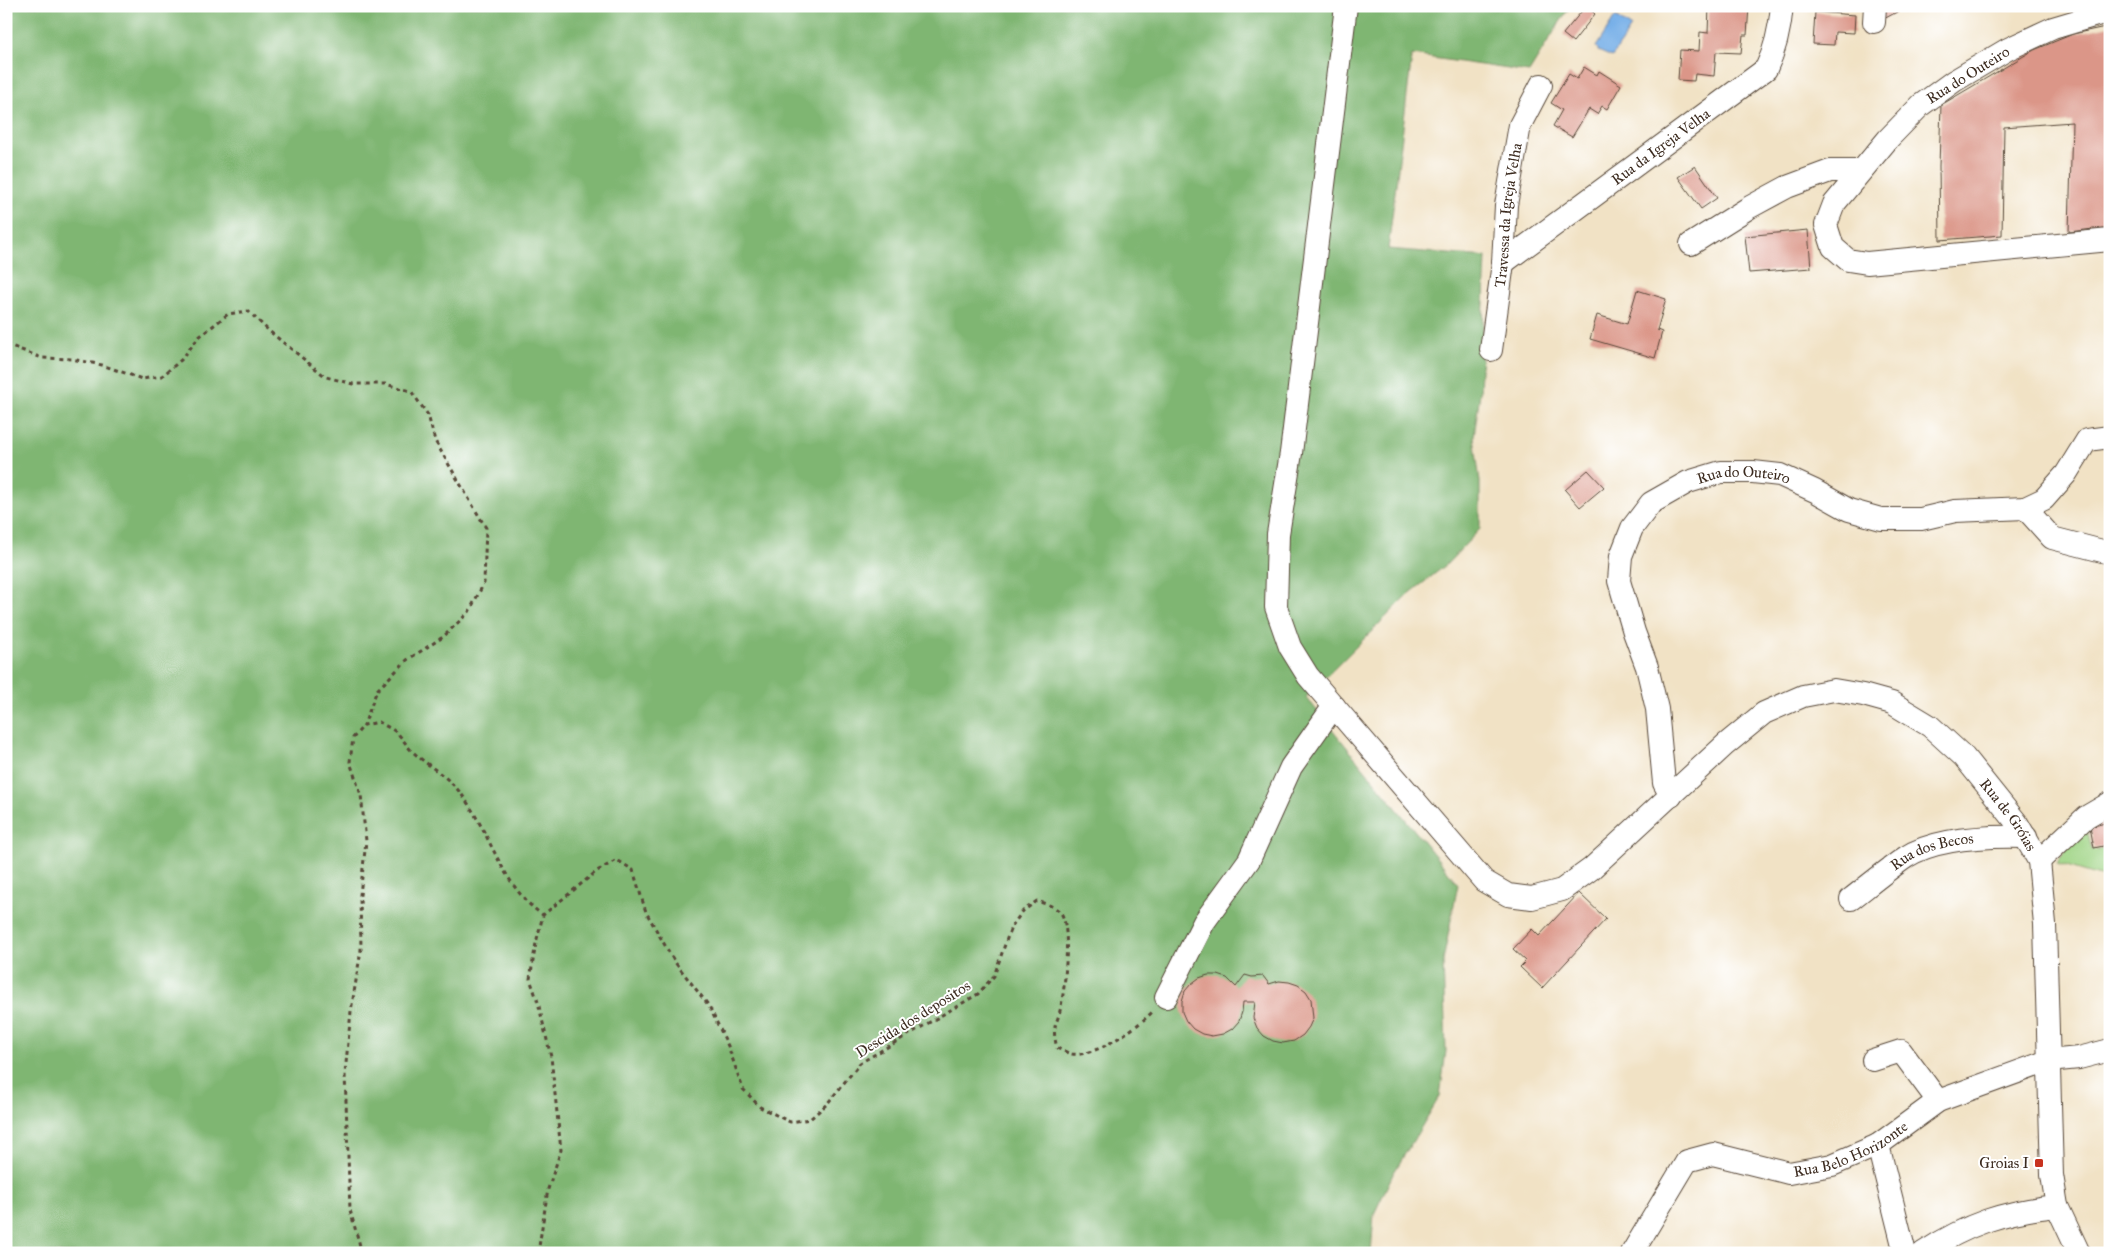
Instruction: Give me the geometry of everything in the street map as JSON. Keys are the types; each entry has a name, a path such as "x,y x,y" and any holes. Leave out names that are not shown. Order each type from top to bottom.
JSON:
{"street":[{"name":"Rua de Gróias","path":"1346,6 1297,404 1278,534 1276,607 1290,647 1308,676 1484,880 1508,894 1532,898 1562,890 1591,869 1725,745 1764,713 1803,696 1834,690 1863,694 1892,703 1930,726 1964,757 2017,823 2039,861 2045,924 2052,1175 2057,1206 2079,1253"},
{"name":"Rua da Igreja Velha","path":"1503,262 1766,70 1775,51 1780,29 1782,6"},
{"name":"Rua do Outeiro","path":"2110,14 2100,14 2053,28 2008,49 1954,81 1921,105 1888,139 1834,204 1826,225 1833,247 1848,260 1867,263 2110,240"},
{"name":"Travessa da Igreja Velha","path":"1491,350 1503,262 1506,205 1520,125 1541,85"},
{"path":"1691,244 1750,207 1787,187 1830,171 1861,171"},
{"name":"Rua do Outeiro","path":"1671,796 1664,783 1658,710 1648,667 1634,632 1620,581 1621,556 1632,528 1651,503 1688,482 1721,472 1753,472 1780,475 1815,491 1849,510 1881,519 1921,519 1955,511 2025,508 2044,499 2066,474 2088,440 2110,437"},
{"path":"2025,508 2052,538 2110,553"},
{"path":"1166,997 1204,922 1249,860 1291,766 1334,706"},
{"path":"2039,861 2086,817 2110,803"},
{"name":"Rua dos Becos","path":"1851,899 1908,856 1936,845 1968,838 2026,838"},
{"name":"Rua Belo Horizonte","path":"1632,1253 1686,1161 1713,1154 1789,1173 1832,1165 1878,1145 1938,1100 2048,1061 2079,1058 2110,1050"},
{"path":"1873,1060 1901,1051 1938,1100"},
{"path":"1878,1145 1905,1252 1985,1221 2016,1212 2057,1206"}],"path":[{"path":"6,344 42,358 72,359 102,365 142,379 162,376 181,360 199,337 228,314 248,311 269,331 326,377 353,384 385,384 411,391 428,415 435,441 486,528 484,583 470,612 443,637 407,660 377,690 364,725 353,738 350,762 361,795 366,841 360,895 361,950 351,1011 345,1074 350,1210 362,1253"},
{"path":"364,725 379,722 397,733 413,753 439,771 462,794 487,835 510,879 530,906 544,915 536,943 530,979 538,1002 551,1057 561,1150 548,1189 538,1253"},
{"name":"Descida dos depositos","path":"544,915 597,871 617,860 633,870 646,912 674,961 709,1006 728,1046 743,1089 760,1107 790,1122 810,1119 827,1104 860,1063 978,994 994,976 1010,928 1023,911 1037,901 1051,906 1063,916 1066,937 1065,979 1061,1008 1053,1031 1057,1048 1073,1054 1092,1051 1126,1033 1147,1018 1166,997"}],"green space":[{"path":"6,6 1570,6 1529,72 1412,55 1388,249 1486,257 1480,393 1474,436 1480,482 1480,529 1446,565 1409,594 1306,697 1458,884 1443,961 1446,1051 1440,1096 1393,1174 1374,1214 1371,1253 6,1253"},
{"path":"2087,830 2092,850 2110,847 2110,879 2057,863 2070,844"}],"water":[{"path":"1615,17 1631,27 1612,57 1598,51 1596,47"}],"building":[{"path":"1586,6 1595,14 1573,42 1563,34"},
{"path":"1709,6 1749,6 1747,35 1743,35 1741,53 1716,52 1714,76 1695,74 1694,81 1678,80 1680,50 1699,51 1700,32 1708,33"},
{"path":"1881,6 1908,6 1880,21"},
{"path":"1815,12 1855,15 1854,33 1835,32 1834,45 1813,44"},
{"path":"2110,26 2110,227 2069,232 2072,122 2004,127 2002,235 1940,240 1939,166 1941,105 2034,50 2073,34"},
{"path":"1584,67 1597,75 1599,71 1621,85 1607,109 1602,106 1597,114 1589,109 1572,137 1553,126 1562,110 1551,103 1569,74 1577,79"},
{"path":"1695,166 1717,198 1701,209 1678,177"},
{"path":"1808,230 1811,268 1749,273 1745,236"},
{"path":"1637,290 1666,299 1657,330 1662,332 1655,358 1590,339 1597,315 1627,324"},
{"path":"1588,470 1604,487 1580,507 1565,490"},
{"path":"2105,823 2108,845 2094,848 2090,827"},
{"path":"1579,893 1606,919 1542,988 1520,967 1526,961 1513,949 1532,929 1539,936"},
{"path":"1208,975 1218,975 1227,978 1236,987 1245,975 1252,977 1263,976 1269,984 1279,981 1298,985 1306,991 1311,999 1313,1018 1309,1027 1303,1035 1294,1041 1283,1043 1273,1041 1264,1036 1257,1028 1253,1018 1255,1002 1243,1002 1239,1021 1232,1029 1223,1034 1212,1036 1202,1034 1193,1029 1186,1021 1182,1012 1182,1001 1185,991 1191,984 1199,978"}],"place":[{"name":"Groias I","path":"2039,1163"}]}
